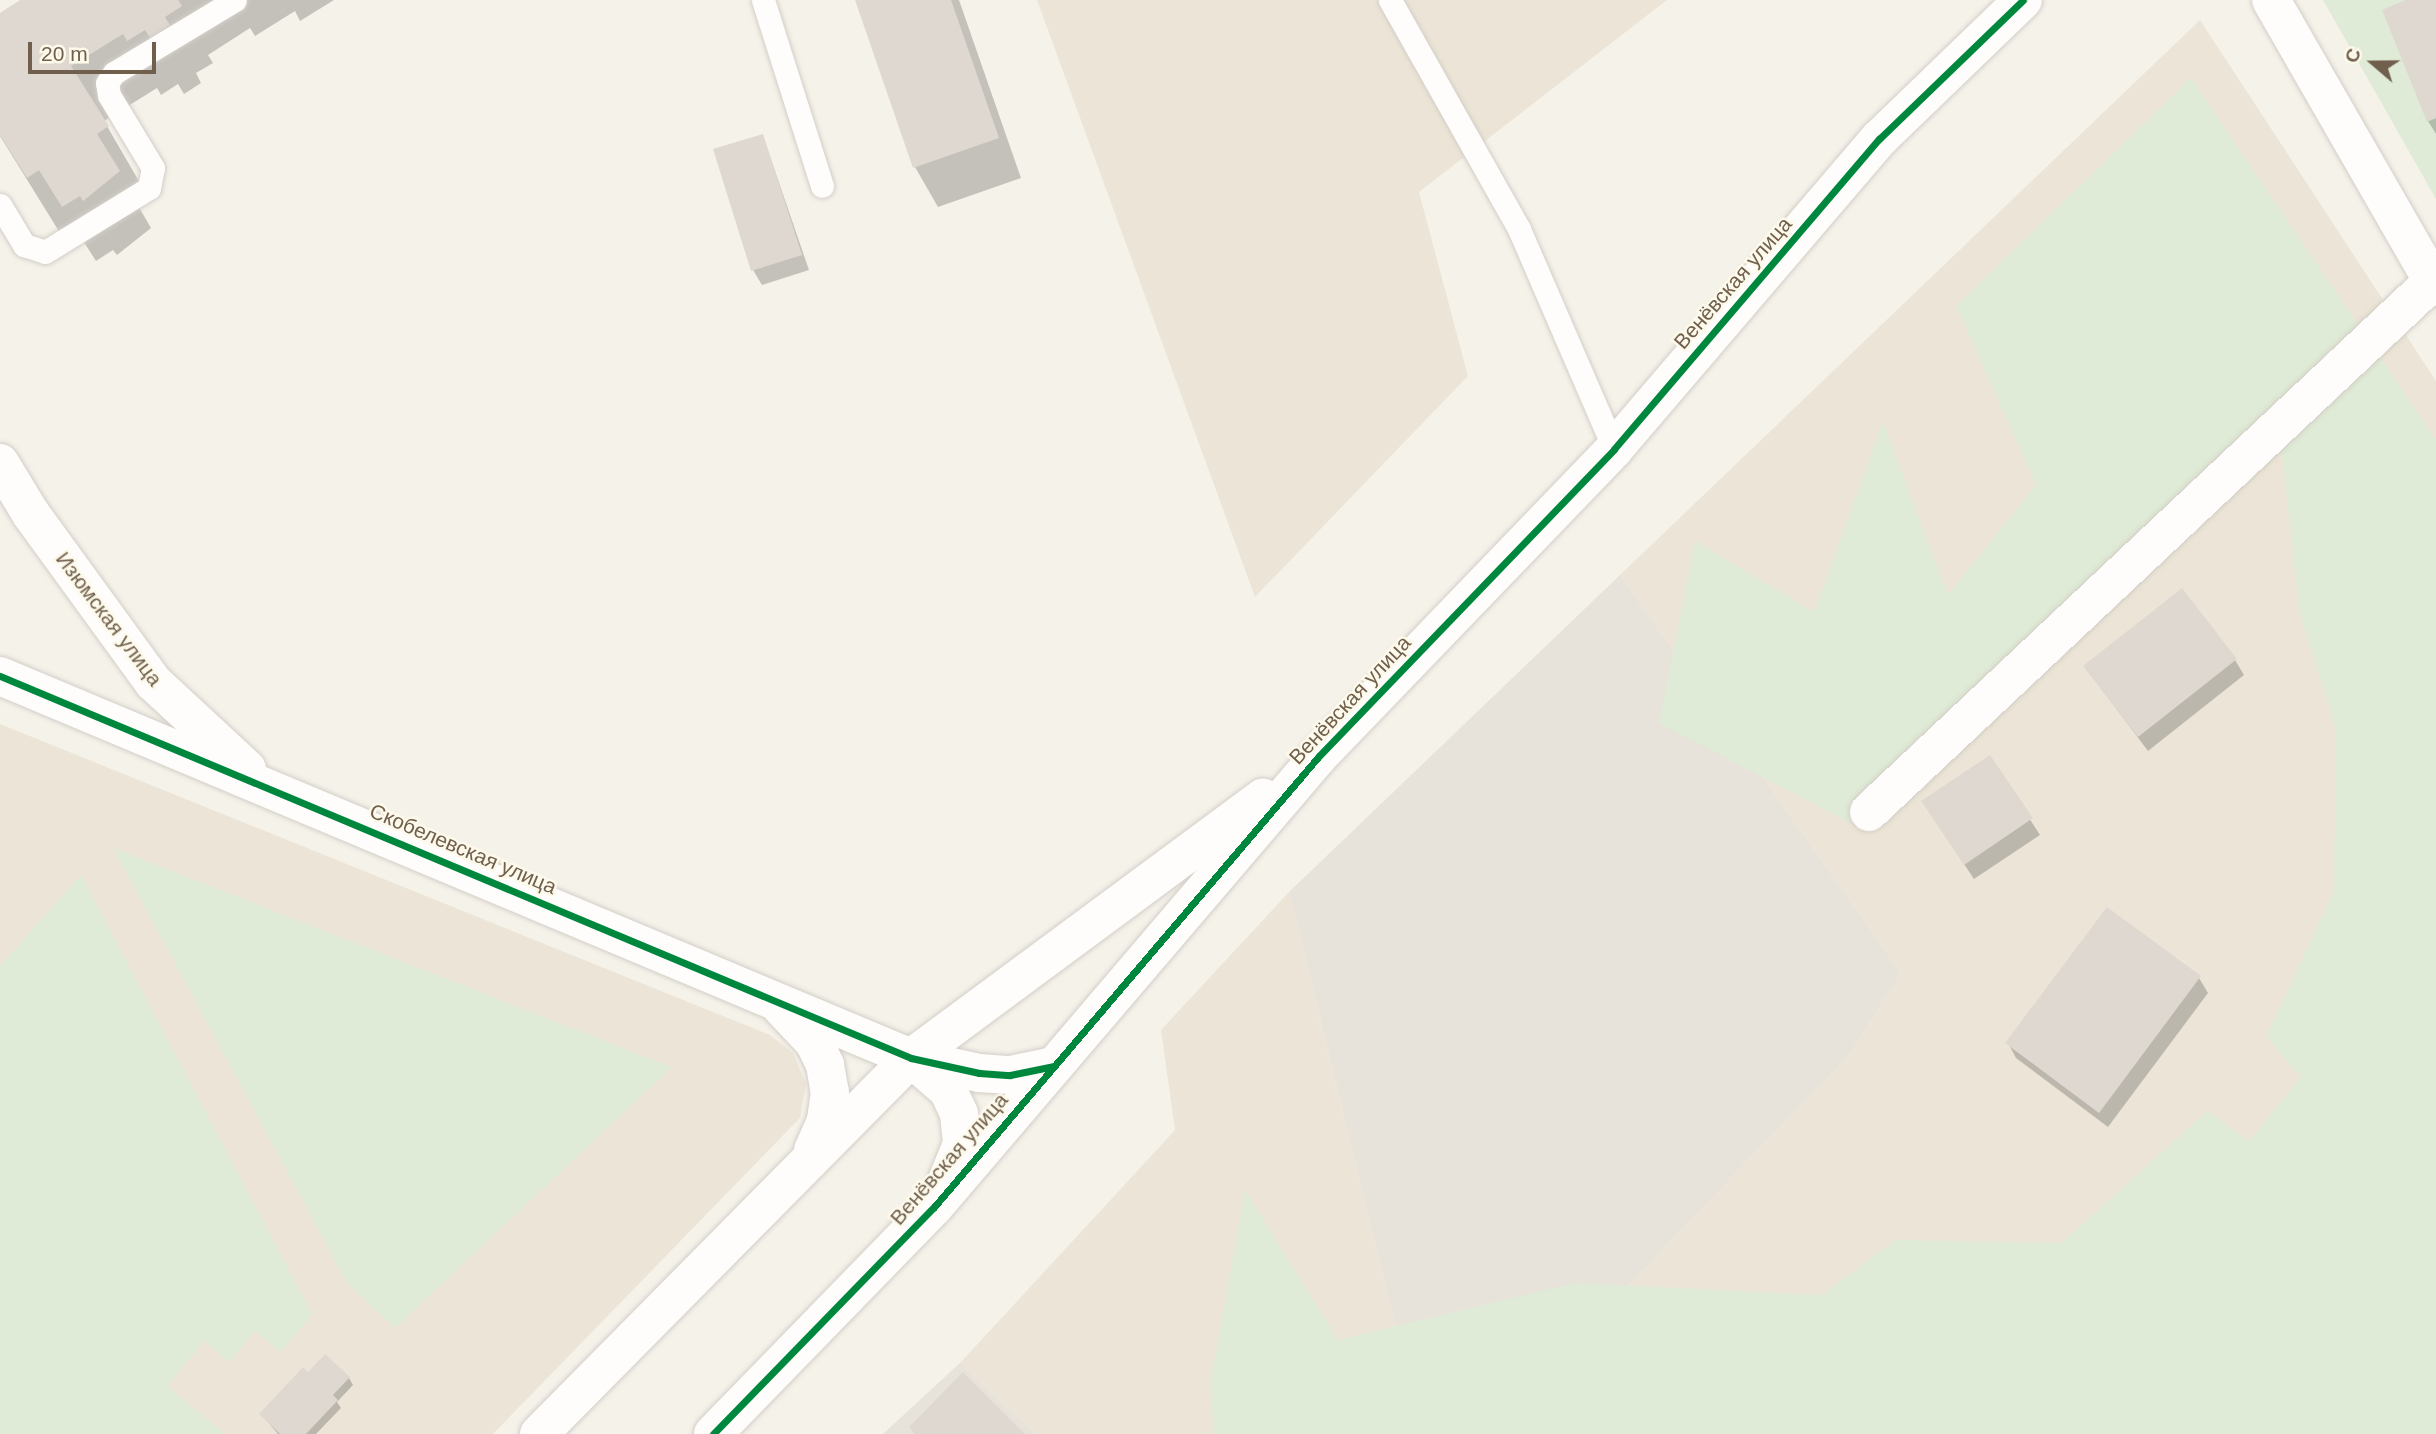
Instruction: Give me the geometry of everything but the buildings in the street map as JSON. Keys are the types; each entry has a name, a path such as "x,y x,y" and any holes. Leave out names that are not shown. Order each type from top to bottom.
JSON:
{"street":[{"name":"Венёвская улица","path":"713,1434 934,1207 1318,757 1614,449 1878,139 2023,0"},
{"path":"1869,812 2434,284 2271,0"},
{"name":"Изюмская улица","path":"0,464 31,514 153,682 267,787"},
{"name":"Скобелевская улица","path":"0,676 767,994 911,1058"},
{"name":"Венёвская улица","path":"539,1434 809,1158 911,1058 1318,757"},
{"path":"767,994 814,1042 825,1066 830,1091 826,1121 809,1158"},
{"path":"911,1058 979,1073 1010,1074 1054,1066"},
{"path":"911,1058 948,1090 959,1114 962,1144 934,1207"}],"lane":[{"path":"0,205 24,245 34,252 45,251 149,188 153,168 109,95 107,83 114,73 235,0"},
{"path":"763,0 821,186"},
{"path":"1390,0 1519,229 1614,449"}],"shaded area":[{"path":"1037,0 1667,0 1419,192 1468,376 1255,597"},
{"path":"2200,20 2436,381 2436,1434 1486,1434 1850,1054 1901,973 1620,575"},
{"path":"1620,575 1901,973 1850,1054 1486,1434 1422,1434 1289,892"},
{"path":"0,724 770,1035 793,1053 806,1084 800,1118 493,1434 0,1434"},
{"path":"1289,892 1422,1434 1036,1434 960,1363 1175,1130 1161,1030"},
{"path":"960,1363 1036,1434 883,1434"}],"green space":[{"path":"2323,0 2436,0 2436,199"},
{"path":"2191,78 2436,440 2436,1434 1214,1434 1210,1384 1245,1190 1338,1340 1575,1283 1822,1295 1895,1240 2062,1243 2207,1111 2249,1141 2301,1077 2266,1037 2334,891 2336,729 2299,611 2281,443 1869,833 1659,723 1695,541 1814,612 1883,422 1948,595 2036,485 1956,306"},
{"path":"113,848 672,1067 395,1328 347,1283"},
{"path":"81,875 312,1314 281,1352 255,1331 229,1362 204,1341 167,1386 225,1434 0,1434 0,966"}],"cycle path":[{"path":"713,1434 934,1207 1318,757 1614,449 1879,139 2023,0"},
{"path":"0,676 911,1058 979,1073 1010,1075 1054,1066"}]}
